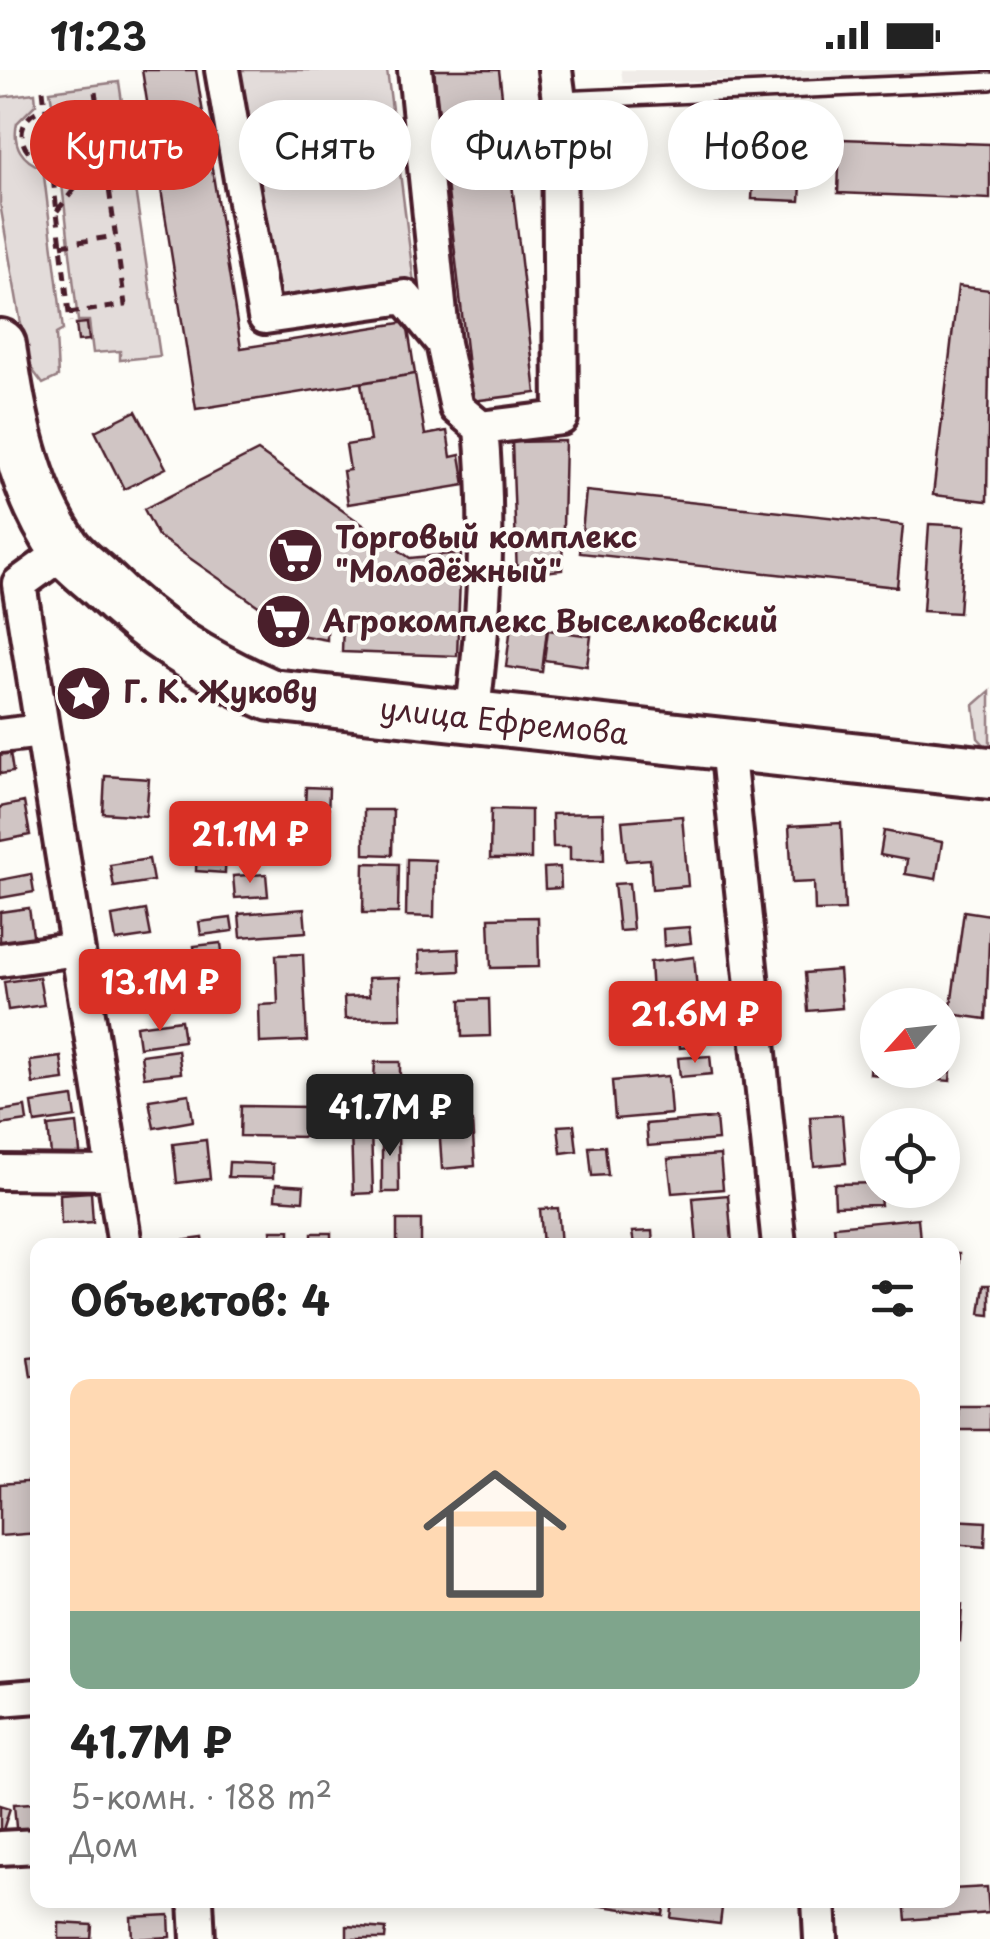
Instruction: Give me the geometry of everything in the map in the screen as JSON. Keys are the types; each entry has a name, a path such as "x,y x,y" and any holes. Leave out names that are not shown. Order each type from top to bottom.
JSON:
{"main road":[{"name":"улица Ефремова","path":"0,345 10,414 40,501 66,550 137,618 190,656 271,695 990,772"}],"street":[{"path":"222,70 265,316 405,297 443,343"},
{"path":"415,70 443,343 457,408 481,428 561,418 557,85"},
{"path":"472,719 487,553 481,428"},
{"path":"66,550 18,584 124,1238"},
{"path":"0,736 41,731"},
{"path":"727,746 778,1238"},
{"path":"0,960 77,949"},
{"path":"0,1172 113,1173"},
{"path":"0,1699 30,1697"},
{"path":"0,1848 30,1846"},
{"path":"196,1908 198,1939"},
{"path":"820,1908 822,1939"}],"lane":[{"path":"557,85 990,81"}],"path":[{"path":"94,85 96,100"},
{"path":"43,90 44,100"},
{"path":"30,118 25,122 22,140 30,152"},
{"path":"54,190 70,322"},
{"path":"57,212 74,190"},
{"path":"69,313 125,305 109,190"},
{"path":"61,245 115,236"}],"shaded area":[{"path":"236,70 387,70 391,100 242,100"},
{"path":"621,70 990,70 990,74 623,83"},
{"path":"119,82 122,100 52,100 50,91"},
{"path":"35,93 30,110 17,123 16,138 30,160 30,190 46,190 63,330 56,334 58,377 43,384 28,364 0,204 0,97"},
{"path":"63,190 135,190 160,356 120,360 120,351 93,353 89,321 78,321"},
{"path":"258,190 402,190 414,283 278,297"},
{"path":"990,691 990,751 978,738 974,705"}],"building":[{"path":"142,70 196,70 201,100 147,100"},
{"path":"434,70 499,70 502,100 437,100"},
{"path":"844,139 990,144 990,199 838,193 844,190"},
{"path":"161,190 215,190 241,348 407,322 415,374 196,409"},
{"path":"448,190 513,190 536,393 472,401"},
{"path":"753,190 801,190 800,201 752,199"},
{"path":"958,286 990,290 987,501 933,495"},
{"path":"87,323 89,340 78,341 76,324"},
{"path":"415,374 425,435 447,431 451,457 460,455 465,485 348,504 343,471 350,470 346,445 370,441 361,383"},
{"path":"136,411 166,468 124,489 95,431"},
{"path":"565,441 562,570 517,575 512,442"},
{"name":"Торговый комплекс \"Молодёжный\"","path":"258,451 410,558 461,553 457,656 342,652 343,624 327,625 327,640 300,635 158,536 144,509"},
{"path":"586,491 903,525 897,587 580,553"},
{"path":"929,524 965,526 959,613 923,611"},
{"path":"511,625 547,630 542,672 506,667"},
{"path":"548,630 591,636 587,666 544,660"},
{"path":"9,746 13,772 0,774 0,748"},
{"path":"105,776 149,779 146,816 103,813"},
{"path":"306,787 329,788 327,850 303,849"},
{"path":"24,802 30,835 0,841 0,807"},
{"path":"491,809 531,810 531,859 490,859"},
{"path":"364,810 393,810 392,855 364,854"},
{"path":"603,813 604,860 570,860 570,847 553,847 552,814"},
{"path":"682,816 688,886 652,889 650,859 626,861 622,821"},
{"path":"198,820 227,821 225,873 196,871"},
{"path":"841,823 845,910 815,911 814,882 792,883 789,826"},
{"path":"884,831 942,842 936,879 905,874 907,860 880,855"},
{"path":"149,859 153,881 114,887 110,865"},
{"path":"407,859 435,860 434,917 406,916"},
{"path":"364,863 399,864 398,913 363,913"},
{"path":"560,867 561,888 545,889 544,868"},
{"path":"31,874 34,892 0,898 0,880"},
{"path":"266,874 268,896 235,898 233,876"},
{"path":"629,883 633,930 619,931 614,884"},
{"path":"29,908 34,942 0,946 0,912"},
{"path":"304,909 306,932 241,937 239,914"},
{"path":"146,910 151,936 116,941 112,916"},
{"path":"964,911 990,915 986,1019 960,1015 960,988 954,988"},
{"path":"538,917 539,967 491,968 489,918"},
{"path":"231,918 233,931 201,935 199,922"},
{"path":"689,927 691,943 664,946 663,929"},
{"path":"221,943 223,960 196,964 194,946"},
{"path":"459,949 460,971 420,973 419,951"},
{"path":"303,954 307,1041 260,1043 259,1005 278,1004 276,955"},
{"path":"694,957 697,990 652,994 650,962"},
{"path":"180,961 182,978 150,981 148,965"},
{"path":"839,970 842,1008 808,1011 805,973"},
{"path":"39,977 44,1005 8,1010 4,982"},
{"path":"400,977 401,1018 345,1019 344,997 369,996 368,978"},
{"path":"226,984 228,999 193,1004 191,988"},
{"path":"489,999 490,1036 462,1037 461,1000"},
{"path":"699,1004 703,1046 680,1048 676,1006"},
{"path":"181,1020 184,1041 139,1047 136,1026"},
{"path":"178,1050 181,1073 144,1077 141,1055"},
{"path":"710,1056 712,1074 680,1077 678,1058"},
{"path":"61,1057 64,1080 33,1084 30,1061"},
{"path":"375,1062 400,1062 400,1079 374,1079"},
{"path":"668,1076 671,1114 615,1119 612,1081"},
{"path":"395,1086 411,1086 412,1110 396,1110"},
{"path":"189,1094 193,1121 154,1128 149,1100"},
{"path":"73,1097 76,1117 35,1123 32,1103"},
{"path":"342,1101 343,1126 324,1127 323,1102"},
{"path":"241,1106 311,1107 311,1137 240,1136"},
{"path":"25,1107 27,1121 0,1125 0,1111"},
{"path":"842,1115 846,1163 814,1166 810,1117"},
{"path":"716,1118 718,1140 648,1146 646,1124"},
{"path":"472,1122 475,1166 442,1169 439,1124"},
{"path":"77,1123 81,1162 52,1165 48,1126"},
{"path":"574,1125 577,1151 561,1153 558,1126"},
{"path":"382,1126 398,1126 399,1192 382,1192"},
{"path":"351,1129 371,1129 373,1193 353,1194"},
{"path":"206,1140 210,1179 177,1183 173,1144"},
{"path":"605,1146 608,1175 592,1176 589,1147"},
{"path":"720,1155 723,1189 672,1193 668,1159"},
{"path":"229,1162 273,1164 273,1178 228,1177"},
{"path":"860,1183 860,1205 835,1206 834,1184"},
{"path":"276,1184 304,1186 303,1201 275,1199"},
{"path":"91,1192 93,1222 61,1224 60,1194"},
{"path":"728,1195 732,1238 696,1238 693,1198"},
{"path":"558,1208 560,1238 542,1238 540,1209"},
{"path":"918,1218 920,1238 835,1238 834,1226"},
{"path":"397,1220 421,1220 421,1238 397,1238"},
{"path":"271,1230 290,1230 290,1238 272,1238"},
{"path":"652,1231 652,1238 633,1238 632,1232"},
{"path":"312,1233 331,1233 331,1238 312,1238"},
{"path":"984,1285 990,1285 990,1315 980,1314"},
{"path":"960,1406 990,1406 990,1430 960,1430"},
{"path":"30,1482 30,1534 0,1536 0,1484"},
{"path":"960,1520 986,1522 985,1547 960,1545"},
{"path":"30,1803 30,1838 17,1839 14,1804"},
{"path":"0,1805 10,1808 3,1830 0,1829"},
{"path":"987,1887 989,1913 906,1920 905,1908 960,1908 960,1889"},
{"path":"616,1908 664,1908 663,1915"},
{"path":"672,1908 722,1908 720,1924 671,1918"},
{"path":"169,1915 170,1937 132,1939 131,1917"},
{"path":"59,1923 92,1925 91,1939 59,1939"},
{"path":"347,1926 386,1929 385,1939 347,1939"}],"place":[{"name":"Торговый комплекс \"Молодёжный\"","path":"296,555"},
{"name":"Агрокомплекс Выселковский","path":"284,622"},
{"name":"Г. К. Жукову","path":"84,693"}]}
